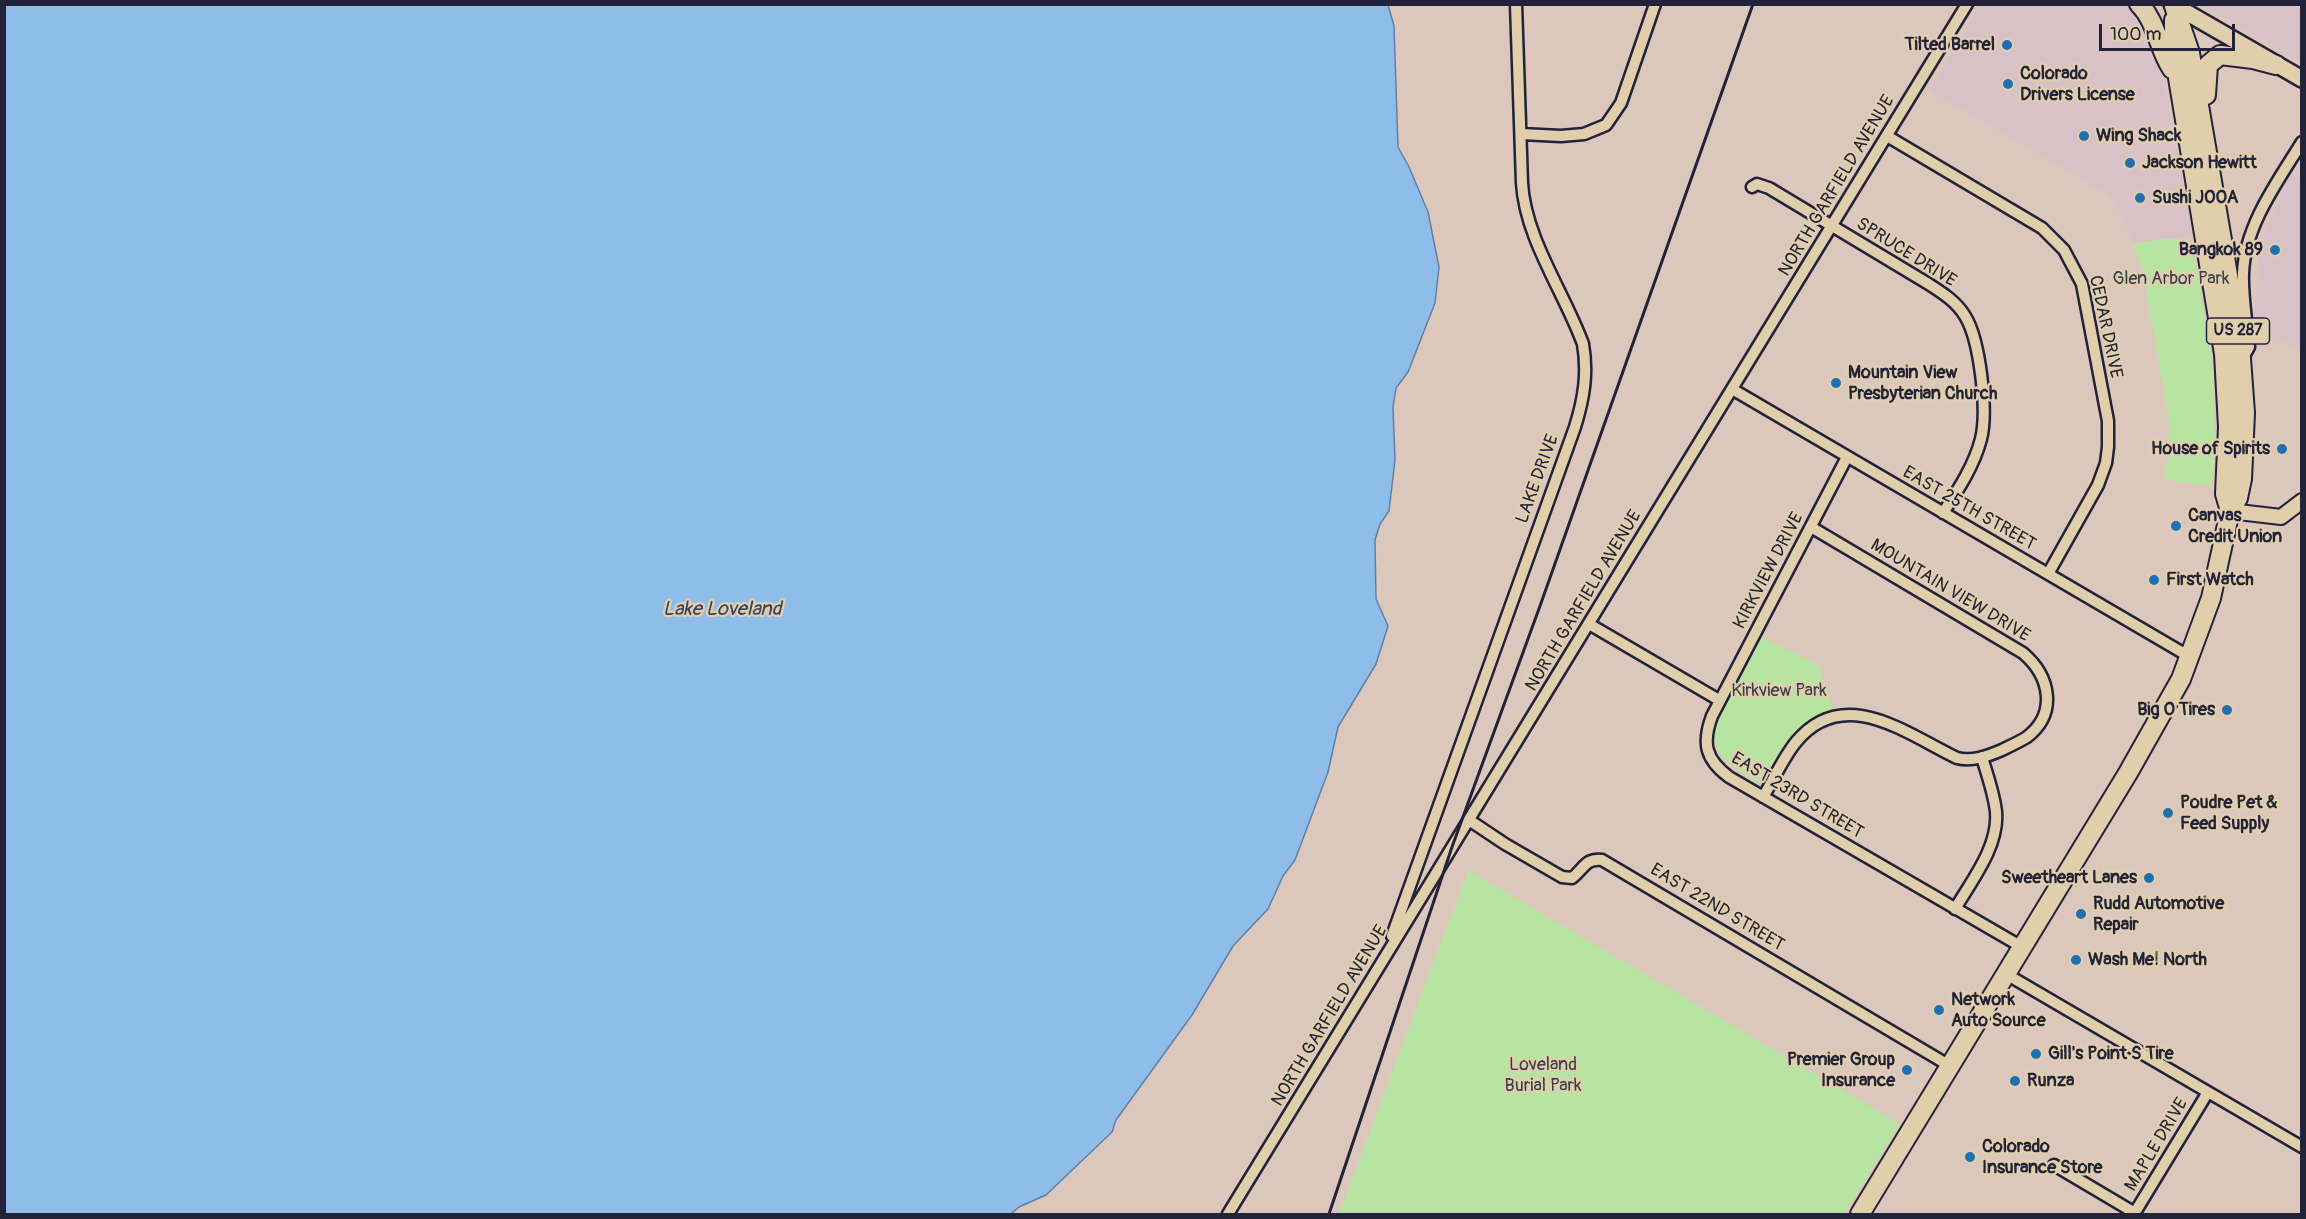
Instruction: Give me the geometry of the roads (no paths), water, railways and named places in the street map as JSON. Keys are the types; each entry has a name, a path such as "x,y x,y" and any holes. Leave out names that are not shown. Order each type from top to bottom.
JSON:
{"highway":[{"path":"2139,4 2155,29 2165,59 2178,78"},
{"name":"US 287","path":"2173,5 2174,50 2178,78 2223,344 2228,399 2225,494 2230,511"},
{"name":"US 287","path":"1860,1215 2128,773 2181,679 2211,598 2230,511 2238,498 2244,458 2242,359 2190,53 2173,5"},
{"path":"2206,150 2206,70 2208,65 2220,55 2231,55 2276,65"}],"main road":[{"path":"2173,5 2301,79"}],"street":[{"name":"LAKE DRIVE","path":"1388,953 1575,426 1585,387 1586,364 1583,344 1525,210 1522,183 1516,4"},
{"path":"1521,134 1561,136 1584,134 1606,125 1621,103 1655,4"},
{"name":"NORTH GARFIELD AVENUE","path":"1228,1215 1887,136 1963,6"},
{"name":"CEDAR DRIVE","path":"1887,136 2042,228 2064,250 2082,284 2108,421 2108,447 2106,463 2098,485 2048,574"},
{"path":"2242,359 2249,347 2243,272 2249,241 2260,214 2301,142"},
{"name":"SPRUCE DRIVE","path":"1752,187 1757,184 1769,188 1944,294 1959,308 1969,324 1976,350 1983,396 1983,429 1977,451 1967,473 1943,513"},
{"name":"EAST 25TH STREET","path":"1732,389 2190,657"},
{"name":"KIRKVIEW DRIVE","path":"1719,700 1847,457"},
{"path":"2230,511 2279,517 2289,512 2301,501"},
{"name":"MOUNTAIN VIEW DRIVE","path":"1763,797 1796,742 1823,720 1842,715 1860,715 1880,720 1957,759 1964,760 1982,757 2027,736 2046,709 2044,680 2032,661 2008,643 1811,527"},
{"path":"1589,624 1719,700"},
{"name":"EAST 23RD STREET","path":"1719,700 1707,730 1707,751 1719,769 1763,797 2022,947"},
{"path":"1955,909 1992,843 1996,823 1995,803 1982,757"},
{"name":"EAST 22ND STREET","path":"1469,820 1562,877 1572,878 1587,861 1602,860 1950,1066"},
{"path":"2006,974 2301,1147"},
{"name":"MAPLE DRIVE","path":"2134,1214 2208,1092"},
{"path":"2054,1165 2134,1214"}],"water":[{"name":"Lake Loveland","path":"5,4 1388,5 1394,26 1398,147 1428,212 1439,267 1435,303 1408,372 1396,388 1393,407 1395,460 1389,511 1380,524 1375,540 1376,599 1388,626 1376,664 1338,727 1328,772 1295,860 1283,876 1268,909 1233,946 1192,1015 1116,1120 1112,1132 1046,1195 1019,1207 1011,1214 5,1214"}],"railway":[{"path":"1329,1214 1452,847 1540,606 1753,4"}],"place":[{"name":"Tilted Barrel","path":"2007,45"},
{"name":"Colorado Drivers License","path":"2008,84"},
{"name":"Wing Shack","path":"2084,136"},
{"name":"Jackson Hewitt","path":"2130,163"},
{"name":"Sushi JOOA","path":"2140,198"},
{"name":"Bangkok 89","path":"2275,250"},
{"name":"Mountain View Presbyterian Church","path":"1836,383"},
{"name":"House of Spirits","path":"2282,449"},
{"name":"Canvas Credit Union","path":"2176,526"},
{"name":"First Watch","path":"2154,580"},
{"name":"Big O Tires","path":"2227,710"},
{"name":"Poudre Pet & Feed Supply","path":"2168,813"},
{"name":"Sweetheart Lanes","path":"2149,878"},
{"name":"Rudd Automotive Repair","path":"2081,914"},
{"name":"Wash Me! North","path":"2076,960"},
{"name":"Network Auto Source","path":"1939,1010"},
{"name":"Gill's Point S Tire","path":"2036,1054"},
{"name":"Premier Group Insurance","path":"1907,1070"},
{"name":"Runza","path":"2015,1081"},
{"name":"Colorado Insurance Store","path":"1970,1157"}],"park label":[{"name":"Glen Arbor Park","path":"2171,279"},
{"name":"Kirkview Park","path":"1779,691"},
{"name":"Loveland Burial Park","path":"1543,1075"}]}
